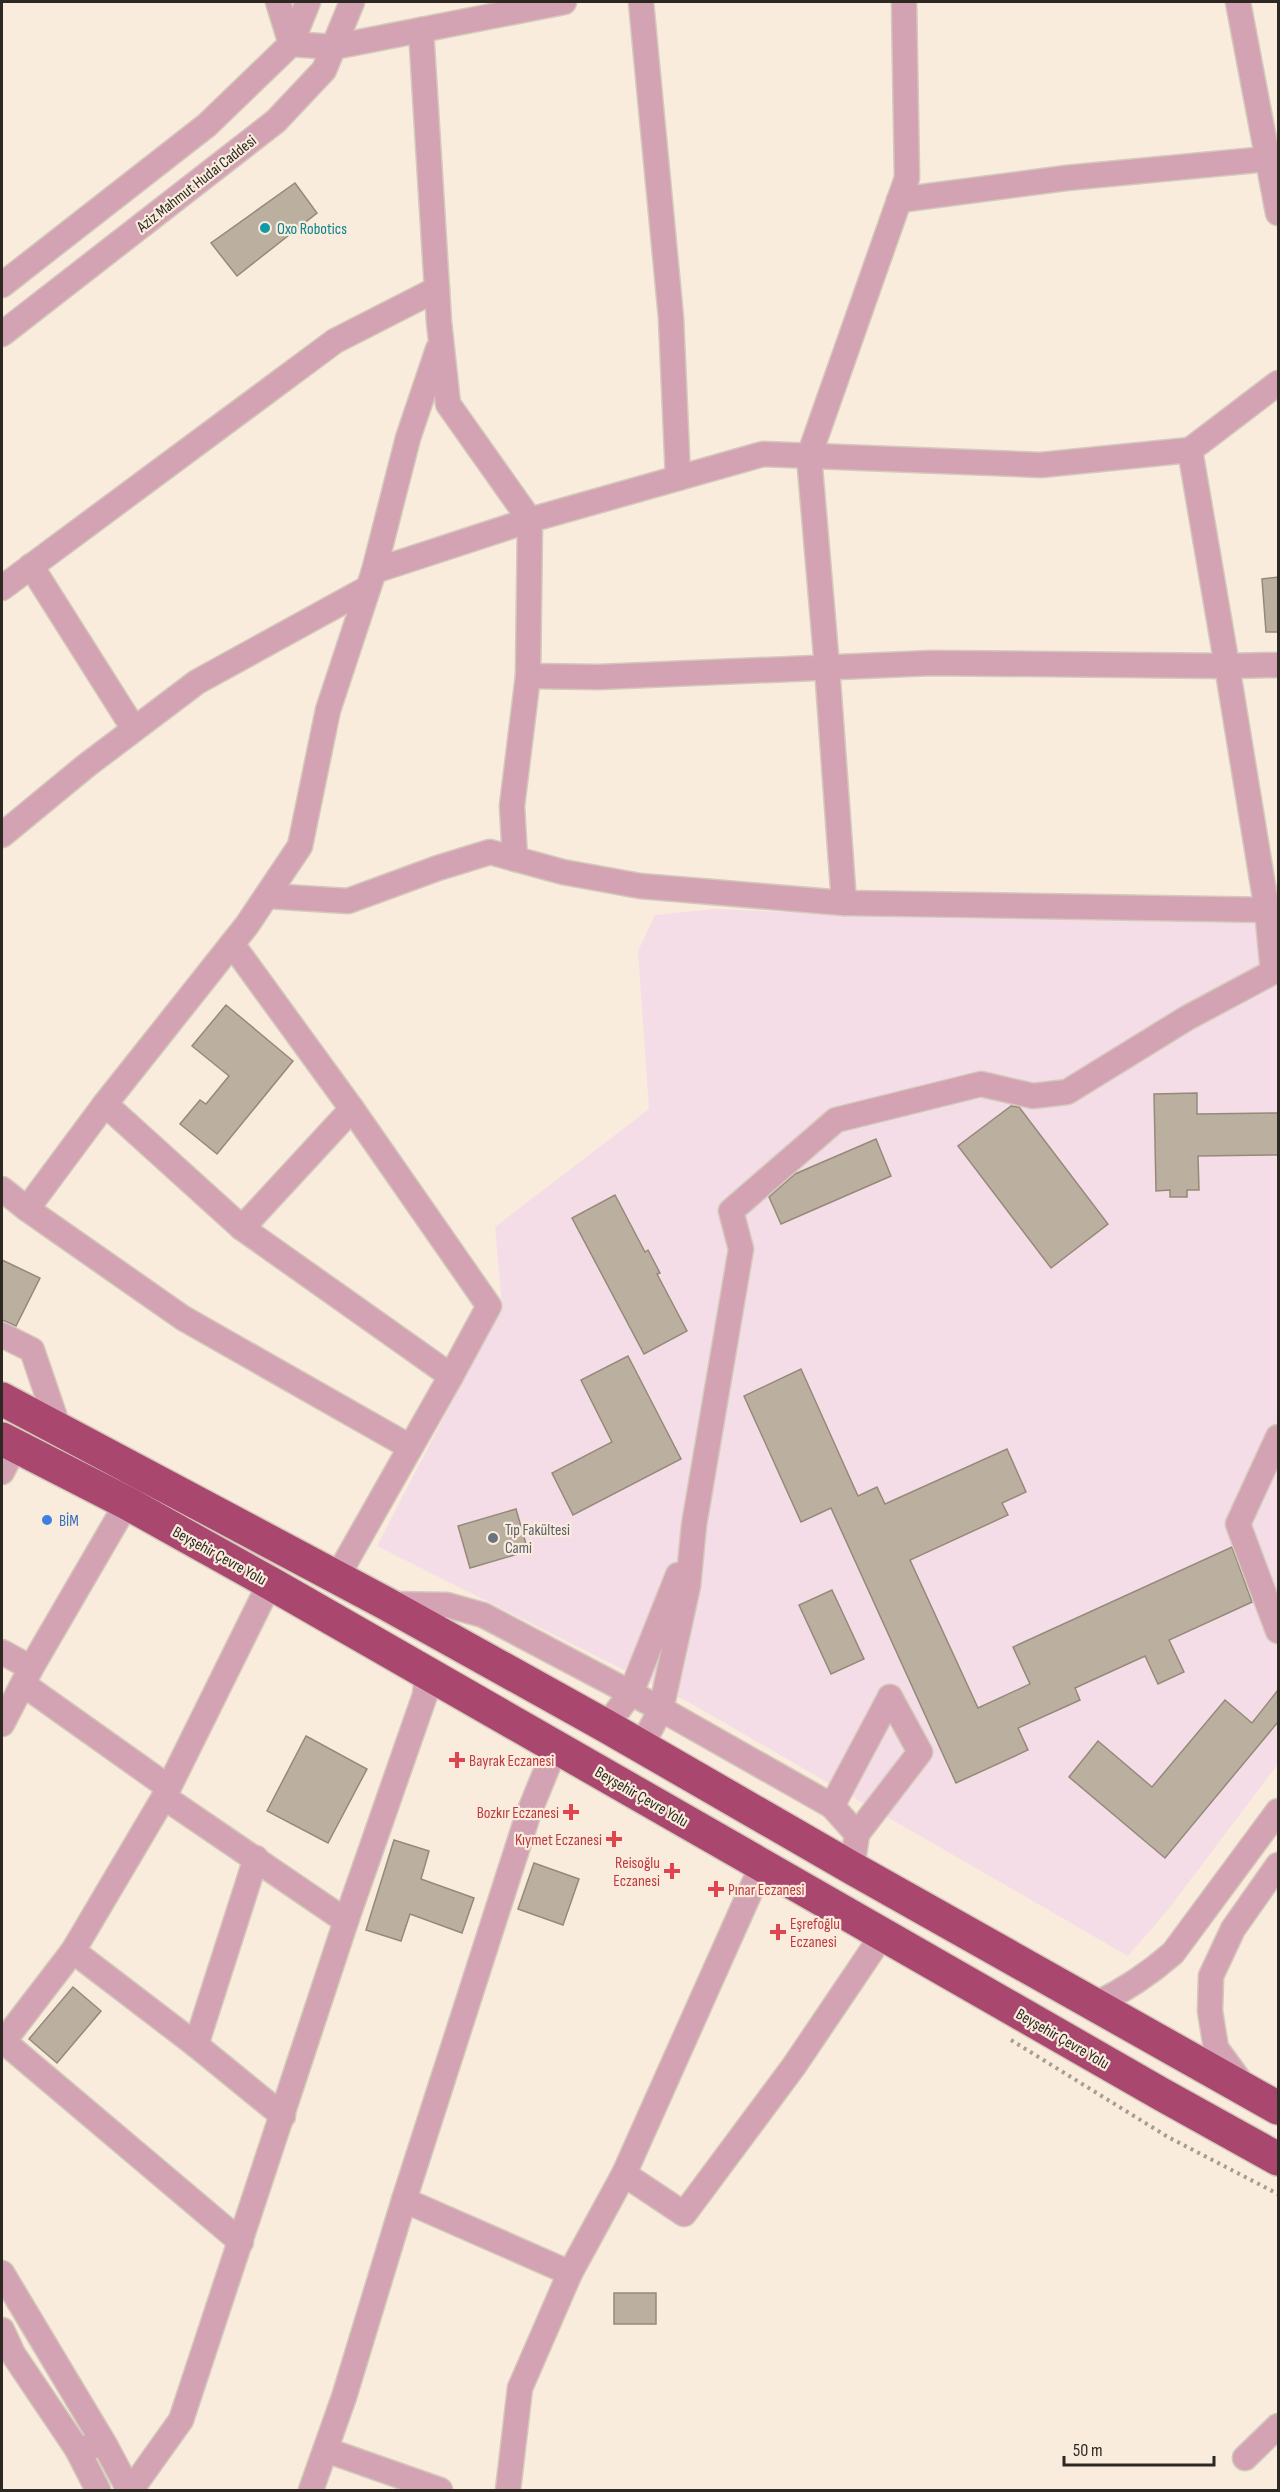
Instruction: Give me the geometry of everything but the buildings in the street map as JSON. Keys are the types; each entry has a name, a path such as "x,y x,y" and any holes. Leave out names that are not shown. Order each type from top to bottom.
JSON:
{"highway":[{"name":"Beyşehir Çevre Yolu","path":"2,1399 60,1432 337,1577 606,1726 852,1868 1278,2108"},
{"name":"Beyşehir Çevre Yolu","path":"6,1452 127,1503 1278,2159"}],"street":[{"path":"278,2 291,44"},
{"path":"2,285 207,125 291,44 308,2"},
{"name":"Aziz Mahmut Hudai Caddesi","path":"2,334 276,121 324,70 352,2"},
{"path":"291,44 334,47 564,2"},
{"path":"641,2 671,318 678,478"},
{"path":"844,903 828,667 809,456 907,178 904,2"},
{"path":"1239,2 1278,213"},
{"path":"421,30 437,289 448,404 530,520 528,676 512,806 515,859"},
{"path":"899,200 1066,178 1268,159"},
{"path":"2,588 335,341 437,289"},
{"path":"27,1209 105,1104 231,944 267,896 300,846 328,710 371,580 408,438 441,342"},
{"path":"2,835 197,681 371,580 530,520 764,454 1041,465 1190,450 1278,383"},
{"path":"641,1747 662,1709 688,1586 694,1525 741,1249 731,1211 836,1120 981,1084 1033,1096 1068,1092 1187,1018 1276,983 1273,910 1227,666 1190,450"},
{"path":"31,566 134,729"},
{"path":"528,676 599,677 932,663 1278,665"},
{"path":"267,896 348,901 438,868 490,852 563,872 640,886 844,903 1273,910"},
{"path":"231,944 352,1109 489,1306 337,1577"},
{"path":"105,1104 242,1228 451,1376"},
{"path":"242,1228 352,1109"},
{"path":"2,1189 183,1318 410,1447"},
{"path":"2,1335 32,1350 60,1432"},
{"path":"1278,1437 1238,1524 1278,1631"},
{"path":"2,1724 27,1676 127,1503"},
{"path":"606,1726 630,1693 671,1595 694,1525"},
{"path":"241,2242 3,2040 73,1951 166,1792 270,1583"},
{"path":"385,1604 447,1605 483,1615 662,1709 832,1806 857,1834"},
{"path":"2,1652 27,1676 166,1792 346,1921"},
{"path":"2,2273 130,2490 181,2420 346,1921 425,1695 427,1673"},
{"path":"832,1806 890,1697 920,1752 857,1834 852,1868"},
{"path":"311,2490 344,2397 404,2200 528,1815 550,1761 551,1744"},
{"path":"1096,2004 1126,1990 1155,1970 1173,1953 1278,1811"},
{"path":"196,2045 256,1858"},
{"path":"508,2490 520,2388 570,2273 624,2174 761,1864"},
{"path":"1247,2090 1216,2048 1210,2012 1211,1976 1233,1929 1278,1865"},
{"path":"624,2174 684,2214 794,2066 873,1949 878,1931"},
{"path":"73,1951 196,2045 283,2116"},
{"path":"404,2200 570,2273"},
{"path":"2,2330 13,2354 77,2449 98,2490"},
{"path":"1245,2458 1278,2426"},
{"path":"77,2449 105,2445"},
{"path":"326,2450 440,2490"}],"shaded area":[{"path":"715,909 928,918 1278,923 1278,1764 1167,1911 1128,1956 690,1703 377,1546 502,1305 495,1227 649,1109 638,951 655,915"}],"place":[{"name":"Oxo Robotics","path":"265,228"},
{"name":"BİM","path":"47,1520"},
{"name":"Tıp Fakültesi Cami","path":"493,1538"},
{"name":"Bayrak Eczanesi","path":"457,1760"},
{"name":"Bozkır Eczanesi","path":"571,1812"},
{"name":"Kıymet Eczanesi","path":"614,1839"},
{"name":"Reisoğlu Eczanesi","path":"672,1871"},
{"name":"Pınar Eczanesi","path":"716,1889"},
{"name":"Eşrefoğlu Eczanesi","path":"778,1932"}]}
